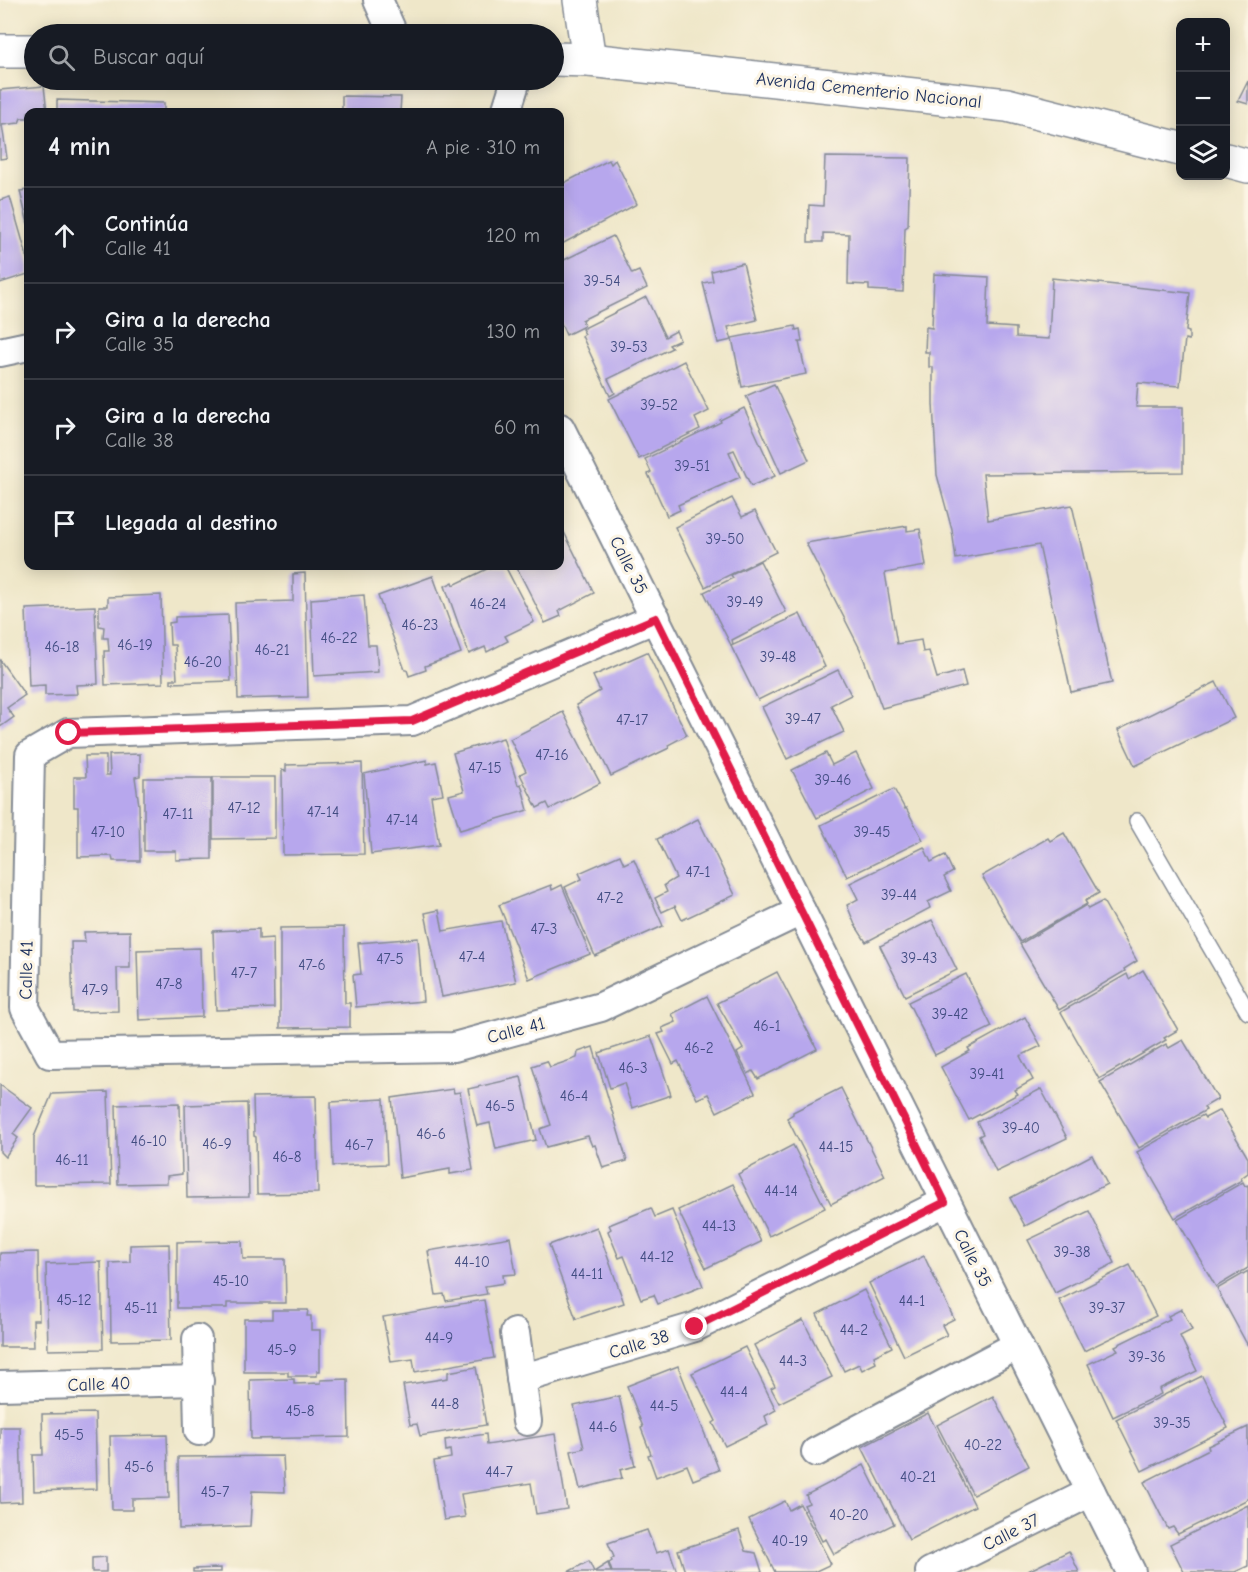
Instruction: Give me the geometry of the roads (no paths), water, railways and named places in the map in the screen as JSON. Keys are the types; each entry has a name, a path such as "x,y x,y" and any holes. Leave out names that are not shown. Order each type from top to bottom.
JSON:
{"street":[{"path":"378,0 389,24"},
{"path":"580,0 589,60"},
{"path":"0,51 24,51"},
{"name":"Avenida Cementerio Nacional","path":"564,59 589,60 1007,105 1176,148"},
{"path":"507,108 513,90"},
{"path":"1230,161 1248,166"},
{"path":"0,352 24,347"},
{"name":"Calle 35","path":"564,436 1131,1572"},
{"name":"Calle 41","path":"656,618 412,721 69,733 30,755 25,1008 50,1054 454,1047 601,1007 801,911"},
{"name":"Calle 38","path":"521,1379 695,1327 945,1202"},
{"path":"514,1333 528,1421"},
{"path":"197,1339 200,1431"},
{"path":"816,1452 1018,1345"},
{"name":"Calle 40","path":"0,1386 198,1381"},
{"name":"Calle 37","path":"930,1572 1091,1492"}],"lane":[{"path":"1137,820 1248,1012"}]}
